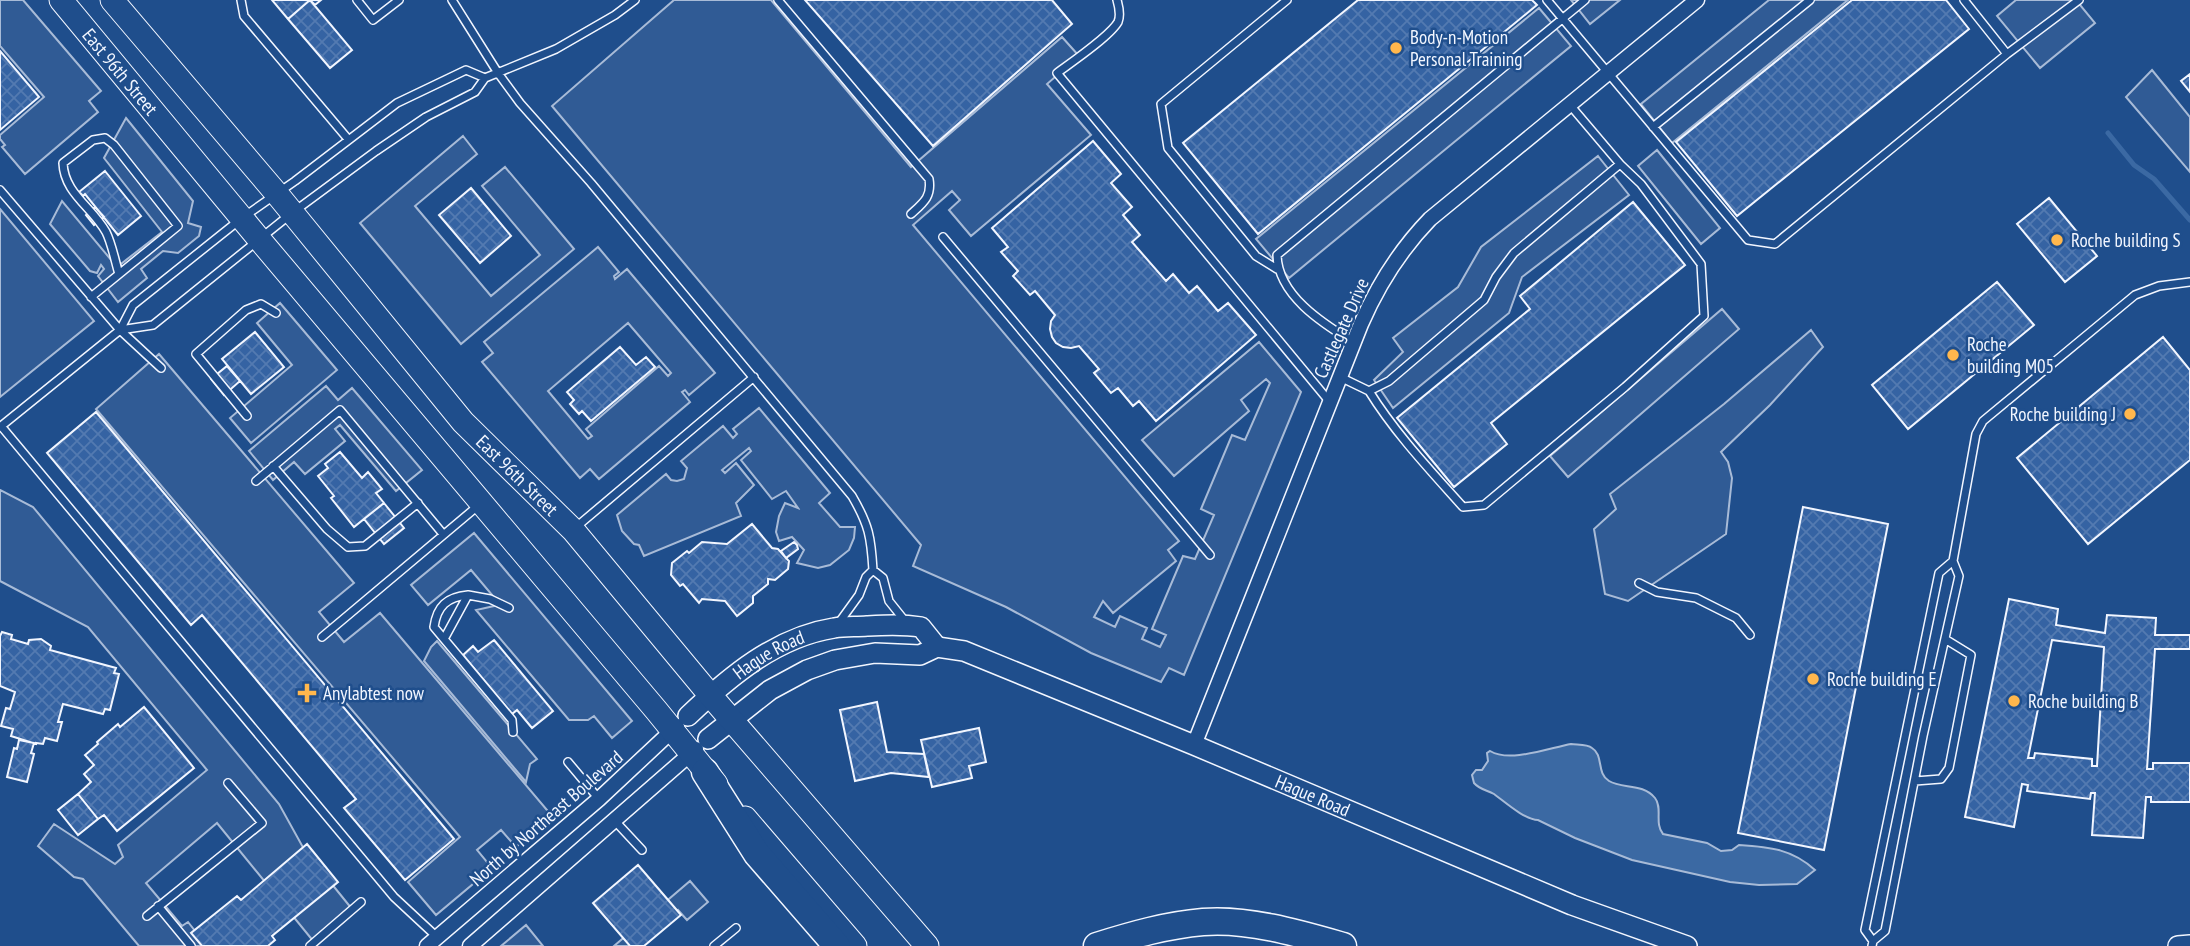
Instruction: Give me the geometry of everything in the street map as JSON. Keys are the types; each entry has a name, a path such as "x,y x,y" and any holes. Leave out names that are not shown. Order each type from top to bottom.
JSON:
{"highway":[{"path":"701,755 757,853 837,946"},
{"path":"1097,946 1167,927 1206,921 1242,923 1288,931 1343,946"}],"main road":[{"name":"East 96th Street","path":"61,0 481,503 680,723 701,755 855,946"},
{"name":"East 96th Street","path":"111,0 277,194 463,422 573,530 710,695 927,946"}],"street":[{"name":"Castlegate Drive","path":"1194,745 1354,342 1378,288 1403,249 1430,219 1698,0"},
{"name":"Hague Road","path":"680,723 710,695 761,656 808,635 835,628 908,625 921,627 937,647"},
{"name":"Hague Road","path":"701,755 732,719 770,690 807,670 835,660 874,653 920,655 937,647 964,651 1572,905 1686,946"},
{"name":"North by Northeast Boulevard","path":"432,942 599,799 680,723"},
{"path":"470,946 615,821 701,755"},
{"path":"2178,946 2190,945"}],"lane":[{"path":"241,0 244,16 348,139"},
{"path":"356,0 373,20 399,0"},
{"path":"452,0 520,103 600,193 852,496 862,512 870,534 873,570 883,578 890,600 908,625"},
{"path":"120,330 153,325 292,213 376,150 426,117 475,93 485,78 556,49 615,15 635,0"},
{"path":"779,0 929,179 927,200 911,214"},
{"path":"1117,0 1119,21 1058,73 1330,402"},
{"path":"1287,0 1161,104 1168,148 1256,256 1277,269 1293,293 1323,323 1354,342"},
{"path":"1547,0 1748,240 1775,244 2007,54 2079,0"},
{"path":"1277,269 1277,255 1585,0"},
{"path":"1653,127 1810,0"},
{"path":"1964,0 2007,54"},
{"path":"432,942 1,426 120,330 133,305 242,218 397,103 466,70 485,78"},
{"path":"1340,377 1369,391 1379,408 1463,507 1484,505 1625,387 1704,316 1701,264 1641,184 1620,164 1570,105"},
{"path":"91,297 178,226 114,145 104,138 93,140 63,163 63,176 68,186 106,232 119,274"},
{"path":"1369,391 1390,381 1484,300 1496,277 1514,253 1620,164"},
{"path":"0,190 120,330 160,368"},
{"path":"943,237 1210,555"},
{"path":"1953,561 1939,573 1865,930 1873,944 1885,931 1959,576 1953,561 1976,434 1983,421 2135,295 2159,286 2190,282"},
{"path":"247,416 196,354 246,310 261,304 276,313"},
{"path":"573,530 754,377"},
{"path":"256,481 340,410 443,534"},
{"path":"273,466 327,529 348,547 365,546 418,503"},
{"path":"321,637 481,503"},
{"path":"835,628 873,570"},
{"path":"1639,583 1657,592 1696,598 1736,618 1750,635"},
{"path":"444,639 468,595"},
{"path":"509,608 490,598 453,596 436,612 434,627 512,720 513,732"},
{"path":"1915,781 1941,779 1949,768 1971,655 1945,639"},
{"path":"568,762 599,799"},
{"path":"147,916 262,823 228,783"},
{"path":"615,821 642,850"},
{"path":"310,946 361,902"},
{"path":"158,906 191,946"},
{"path":"714,946 736,928"}],"shaded area":[{"path":"0,0 23,0 101,91 89,101 98,112 25,174 2,147 5,145 0,135 44,97 0,46"},
{"path":"674,0 771,0 911,167 1062,37 1079,56 1047,84 1091,135 971,236 949,210 960,200 952,191 913,225 1179,541 1168,550 1176,561 1113,613 1103,601 1094,617 1115,627 1120,616 1147,628 1142,639 1160,647 1166,635 1152,629 1183,556 1195,559 1214,515 1201,509 1232,435 1245,440 1270,383 1266,379 1241,400 1249,411 1174,476 1142,440 1259,342 1301,392 1184,675 1169,668 1161,682 1091,653 1006,607 913,566 921,545 552,106"},
{"path":"1571,0 1620,0 1590,24"},
{"path":"1769,0 1848,0 1672,143 1641,104"},
{"path":"2016,0 2076,0 2095,23 2040,68 1997,16"},
{"path":"1539,8 1571,46 1289,278 1256,239"},
{"path":"2152,70 2190,117 2190,172 2126,97"},
{"path":"126,118 193,201 188,223 201,227 199,236 178,253 163,251 141,269 147,278 118,302 98,276 104,269 101,265 97,273 90,271 50,224 62,201 117,267 162,232 104,158"},
{"path":"463,136 477,154 415,206 491,296 540,255 482,186 505,167 574,249 461,344 360,223"},
{"path":"1657,150 1720,228 1701,244 1638,166"},
{"path":"1598,156 1629,195 1522,277 1509,313 1393,408 1374,380 1403,352 1393,338 1458,287 1481,247"},
{"path":"0,209 94,321 0,397"},
{"path":"598,247 619,272 614,276 615,279 627,269 715,373 689,395 685,390 682,392 690,402 599,479 590,469 580,478 482,362 493,353 484,342","holes":["628,323 671,373 668,376 659,366 586,429 592,436 588,439 548,391"]},
{"path":"280,303 337,370 251,443 230,418 292,365 257,323"},
{"path":"1722,309 1739,329 1568,477 1550,456"},
{"path":"1811,330 1823,347 1770,405 1721,452 1728,462 1732,478 1726,534 1628,601 1605,594 1594,529 1616,509 1610,494 1724,404"},
{"path":"159,354 354,583 319,612 344,642 380,613 552,816 516,847 501,830 477,850 492,868 436,915 408,882 460,837 96,409"},
{"path":"326,386 338,400 352,388 422,470 396,491 340,425 335,429 345,441 305,474 294,462 273,480 249,451"},
{"path":"759,408 830,493 819,503 840,527 855,527 849,550 830,565 818,568 797,563 804,550 792,537 779,541 776,532 785,503 798,508 786,491 772,499 741,460 751,451 749,448 722,470 725,473 736,463 754,485 736,503 741,516 644,556 639,545 634,544 622,531 617,515 666,474 671,480 684,479 687,468 681,461 723,426 733,438 737,434 733,429"},
{"path":"0,490 33,507 279,804 305,851 352,909 314,942 217,823 146,883 182,926 188,922 207,946 139,946 83,879 74,877 38,846 54,824 115,864 123,857 118,845 207,770 88,627 0,581"},
{"path":"474,533 632,721 612,738 594,716 588,720 569,720 476,610 494,606 498,602 471,570 428,605 411,585"},
{"path":"437,641 537,759 530,764 526,782 424,661"},
{"path":"1571,744 1587,746 1596,751 1605,778 1609,781 1650,793 1657,802 1659,825 1663,834 1707,843 1721,851 1732,850 1739,845 1780,850 1815,870 1797,884 1759,885 1730,882 1632,860 1527,817 1474,783 1472,775 1476,770 1482,770 1490,751 1508,756"},
{"path":"690,881 708,902 687,920 678,910 636,946 614,946"},
{"path":"526,925 543,946 501,946"}],"building":[{"path":"272,0 310,0 288,19"},
{"path":"310,0 352,50 330,68 288,19"},
{"path":"805,0 1052,0 1072,24 933,146"},
{"path":"1358,0 1532,0 1537,5 1258,234 1183,143"},
{"path":"1852,0 1946,0 1969,29 1737,216 1676,142"},
{"path":"0,51 39,97 0,130"},
{"path":"2190,74 2190,92 2181,81"},
{"path":"1093,141 1121,174 1111,183 1132,207 1123,215 1140,235 1132,242 1166,281 1173,274 1189,293 1197,286 1218,311 1228,303 1256,335 1156,421 1139,401 1133,406 1118,388 1111,393 1094,373 1099,369 1079,346 1063,347 1056,343 1050,329 1055,315 1035,291 1030,295 1013,276 1018,271 1001,252 1008,247 992,228"},
{"path":"105,171 141,216 118,235 85,194 83,196 79,192"},
{"path":"471,188 511,236 480,263 439,215"},
{"name":"Roche building S","path":"2049,198 2097,256 2065,282 2017,224"},
{"path":"1633,202 1685,265 1491,423 1507,444 1454,487 1397,418 1530,309 1520,296"},
{"path":"95,207 104,217 94,225 86,215"},
{"name":"Roche building M05","path":"1997,282 2034,325 1908,429 1872,385"},
{"path":"255,332 284,367 251,394 222,359"},
{"name":"Roche building J","path":"2163,337 2190,370 2190,460 2088,544 2017,458"},
{"path":"620,347 636,365 646,357 655,367 591,421 582,411 579,414 570,404 574,400 567,392"},
{"path":"227,366 240,381 224,395 211,379"},
{"path":"96,412 454,839 405,880 344,808 356,799 202,615 191,625 47,453"},
{"path":"340,452 362,478 368,472 382,489 376,493 384,503 354,527 318,476 328,468 325,464"},
{"path":"384,503 404,528 384,544 364,519"},
{"name":"Roche building E","path":"1803,507 1888,524 1824,850 1738,833"},
{"path":"752,524 772,548 778,549 789,561 788,569 775,580 768,579 768,584 753,596 753,603 737,616 725,601 702,599 699,603 683,584 680,586 671,575 672,563 687,551 689,553 702,542 727,544"},
{"path":"794,542 798,549 786,558 781,551"},
{"name":"Roche building B","path":"2009,599 2058,609 2056,625 2105,633 2107,615 2156,618 2155,635 2190,635 2190,649 2155,649 2147,769 2153,769 2153,763 2190,763 2190,802 2151,802 2151,797 2146,797 2143,838 2092,835 2095,793 2091,793 2090,799 2027,791 2028,785 2022,784 2014,827 1965,817","holes":["2052,640 2104,647 2097,766 2092,766 2092,759 2035,753 2034,758 2028,758"]},
{"path":"2,632 12,635 11,639 28,644 29,640 41,639 51,646 50,650 116,668 114,673 119,674 110,710 105,709 103,714 63,704 57,741 45,738 43,744 36,744 11,736 13,729 1,726 6,708 10,709 15,692 0,686"},
{"path":"494,640 553,711 532,728 517,710 512,714 463,655 473,646 478,652"},
{"path":"877,702 887,752 924,754 929,777 891,773 855,781 840,710"},
{"path":"144,707 194,768 117,831 104,815 98,819 78,794 91,782 84,774 94,765 85,755 118,724 120,727"},
{"path":"979,728 986,762 969,766 972,778 932,787 921,740"},
{"path":"19,740 34,743 27,782 7,777 14,748 17,749"},
{"path":"78,794 98,819 78,835 58,810"},
{"path":"307,844 338,882 272,936 275,940 268,946 202,946 191,933 237,896 241,900"},
{"path":"638,865 681,915 644,946 630,946 593,903"}],"waterway":[{"path":"2108,133 2134,165 2154,179 2190,220"}],"place":[{"name":"Body-n-Motion Personal Training","path":"1396,48"},
{"name":"Roche building S","path":"2057,240"},
{"name":"Roche building M05","path":"1953,355"},
{"name":"Roche building J","path":"2130,414"},
{"name":"Roche building E","path":"1813,679"},
{"name":"Anylabtest now","path":"307,693"},
{"name":"Roche building B","path":"2014,701"}]}
